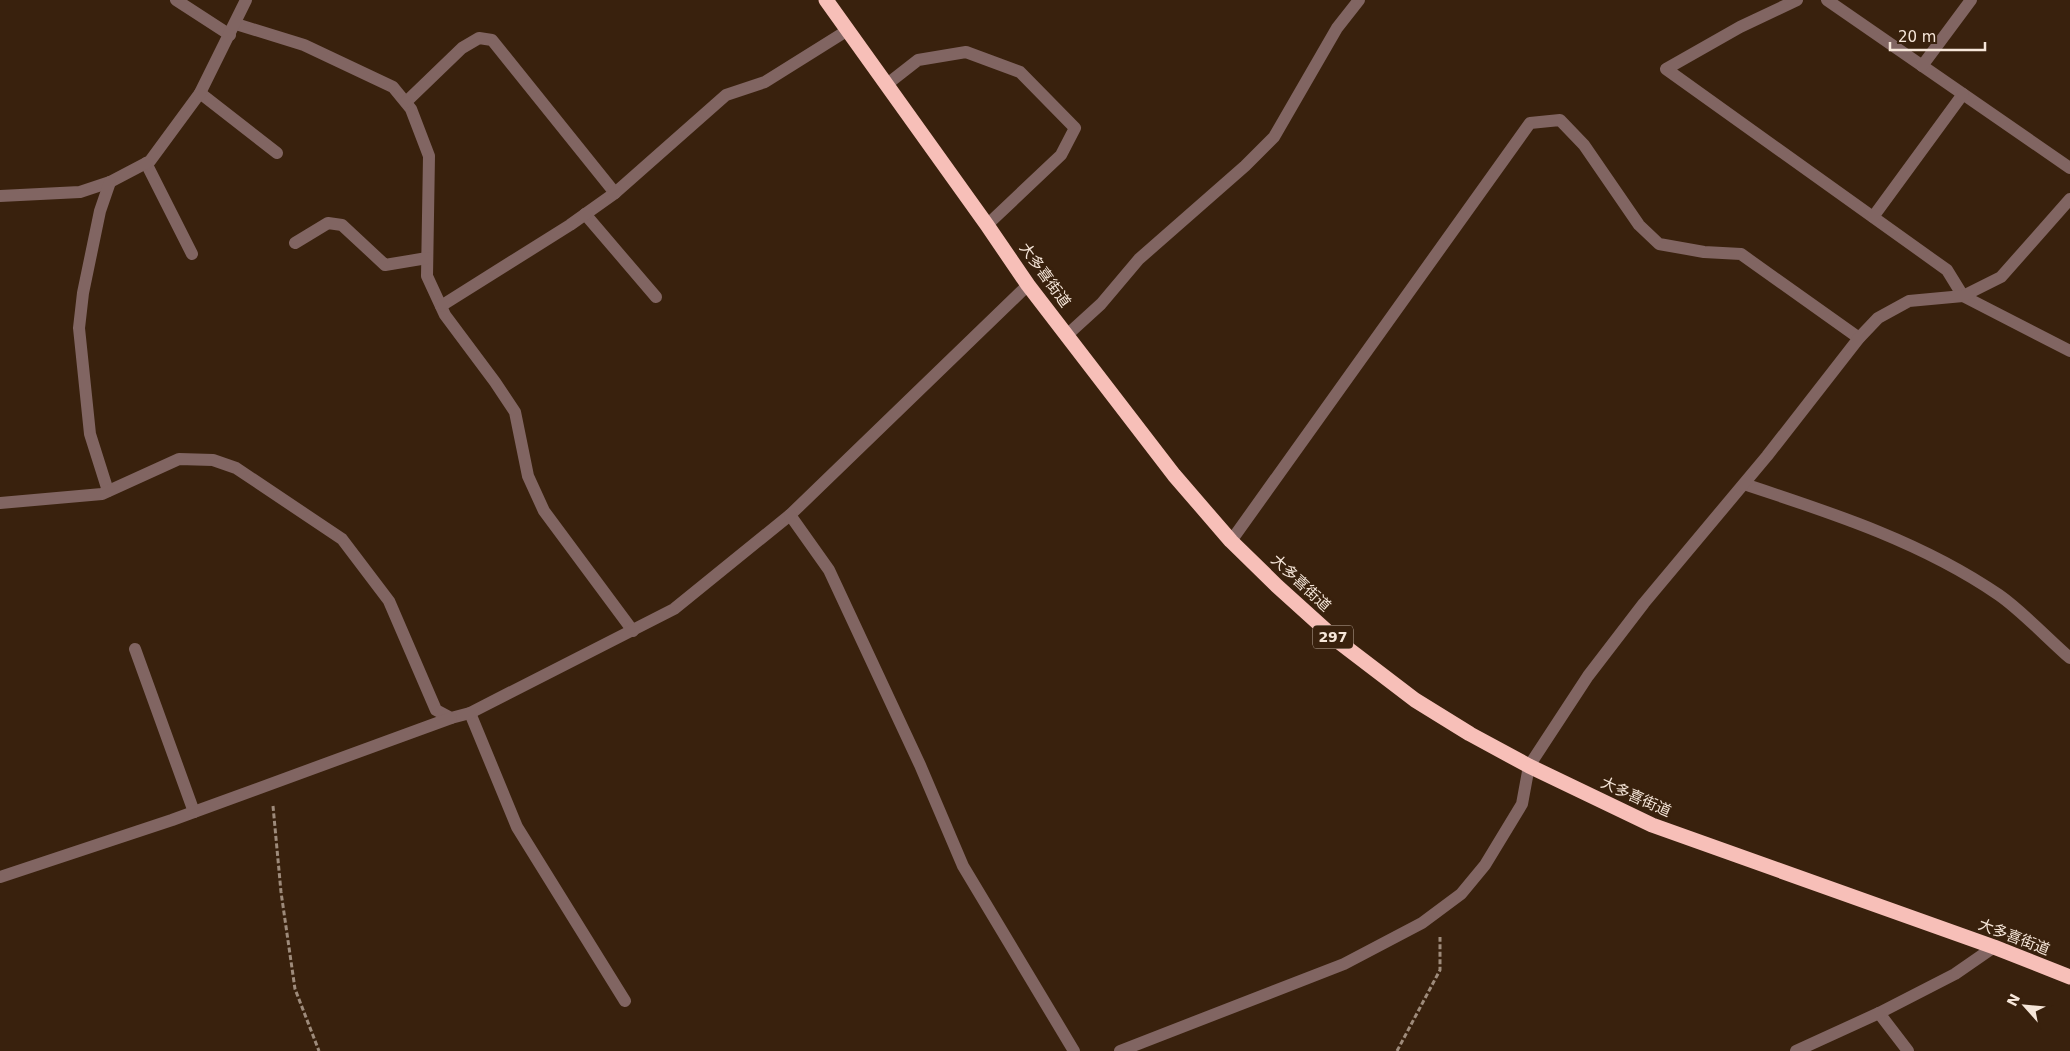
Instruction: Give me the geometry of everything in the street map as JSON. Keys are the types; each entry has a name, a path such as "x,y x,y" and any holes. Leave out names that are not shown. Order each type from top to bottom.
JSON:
{"highway":[{"name":"大多喜街道","path":"826,0 988,225 1028,285 1174,475 1231,541 1339,642 1415,700 1470,734 1529,766 1652,825 1994,947 2070,977"}],"street":[{"path":"176,0 233,30 304,45 393,87 406,102 411,109 429,156 427,276 445,315 515,412 528,476 544,511 633,631"},
{"path":"0,196 80,192 110,182 150,161 200,94 233,30 246,0"},
{"path":"1067,335 1101,304 1139,259 1245,166 1274,137 1337,28 1359,0"},
{"path":"1797,0 1740,27 1666,68 1947,270 1963,296 2070,350"},
{"path":"1827,0 2070,168"},
{"path":"1922,66 1971,0"},
{"path":"441,306 585,214 615,192 726,95 765,82 848,30"},
{"path":"406,102 462,48 479,38 492,40 615,192"},
{"path":"886,85 918,60 966,52 1020,72 1075,128 1061,155 988,225"},
{"path":"200,94 277,153"},
{"path":"1873,217 1963,94"},
{"path":"1231,541 1530,123 1560,120 1584,145 1639,225 1659,244 1704,252 1741,254 1859,338"},
{"path":"146,163 192,254"},
{"path":"108,491 90,434 78,328 98,220 110,182"},
{"path":"1120,1051 1344,964 1422,923 1461,894 1485,865 1522,804 1529,766 1588,676 1644,603 1744,484 1859,338 1878,318 1909,301 1963,296 2001,276 2070,199"},
{"path":"585,214 656,297"},
{"path":"296,242 328,223 342,225 385,265 427,258"},
{"path":"0,877 194,812 451,718 470,713 674,609 790,514 1028,285"},
{"path":"0,503 102,494 179,459 213,460 236,468 342,540 390,601 436,710 451,718"},
{"path":"1744,484 1851,520 1954,566 2001,596 2070,658"},
{"path":"790,514 829,570 920,765 963,866 1074,1051"},
{"path":"135,649 194,812"},
{"path":"470,713 517,827 625,1001"},
{"path":"1796,1051 1879,1013 1955,974 1994,947"},
{"path":"1879,1013 1908,1051"}],"path":[{"path":"271,783 281,892 295,989 319,1051"},
{"path":"1397,1051 1440,970 1440,940 1437,911"}]}
